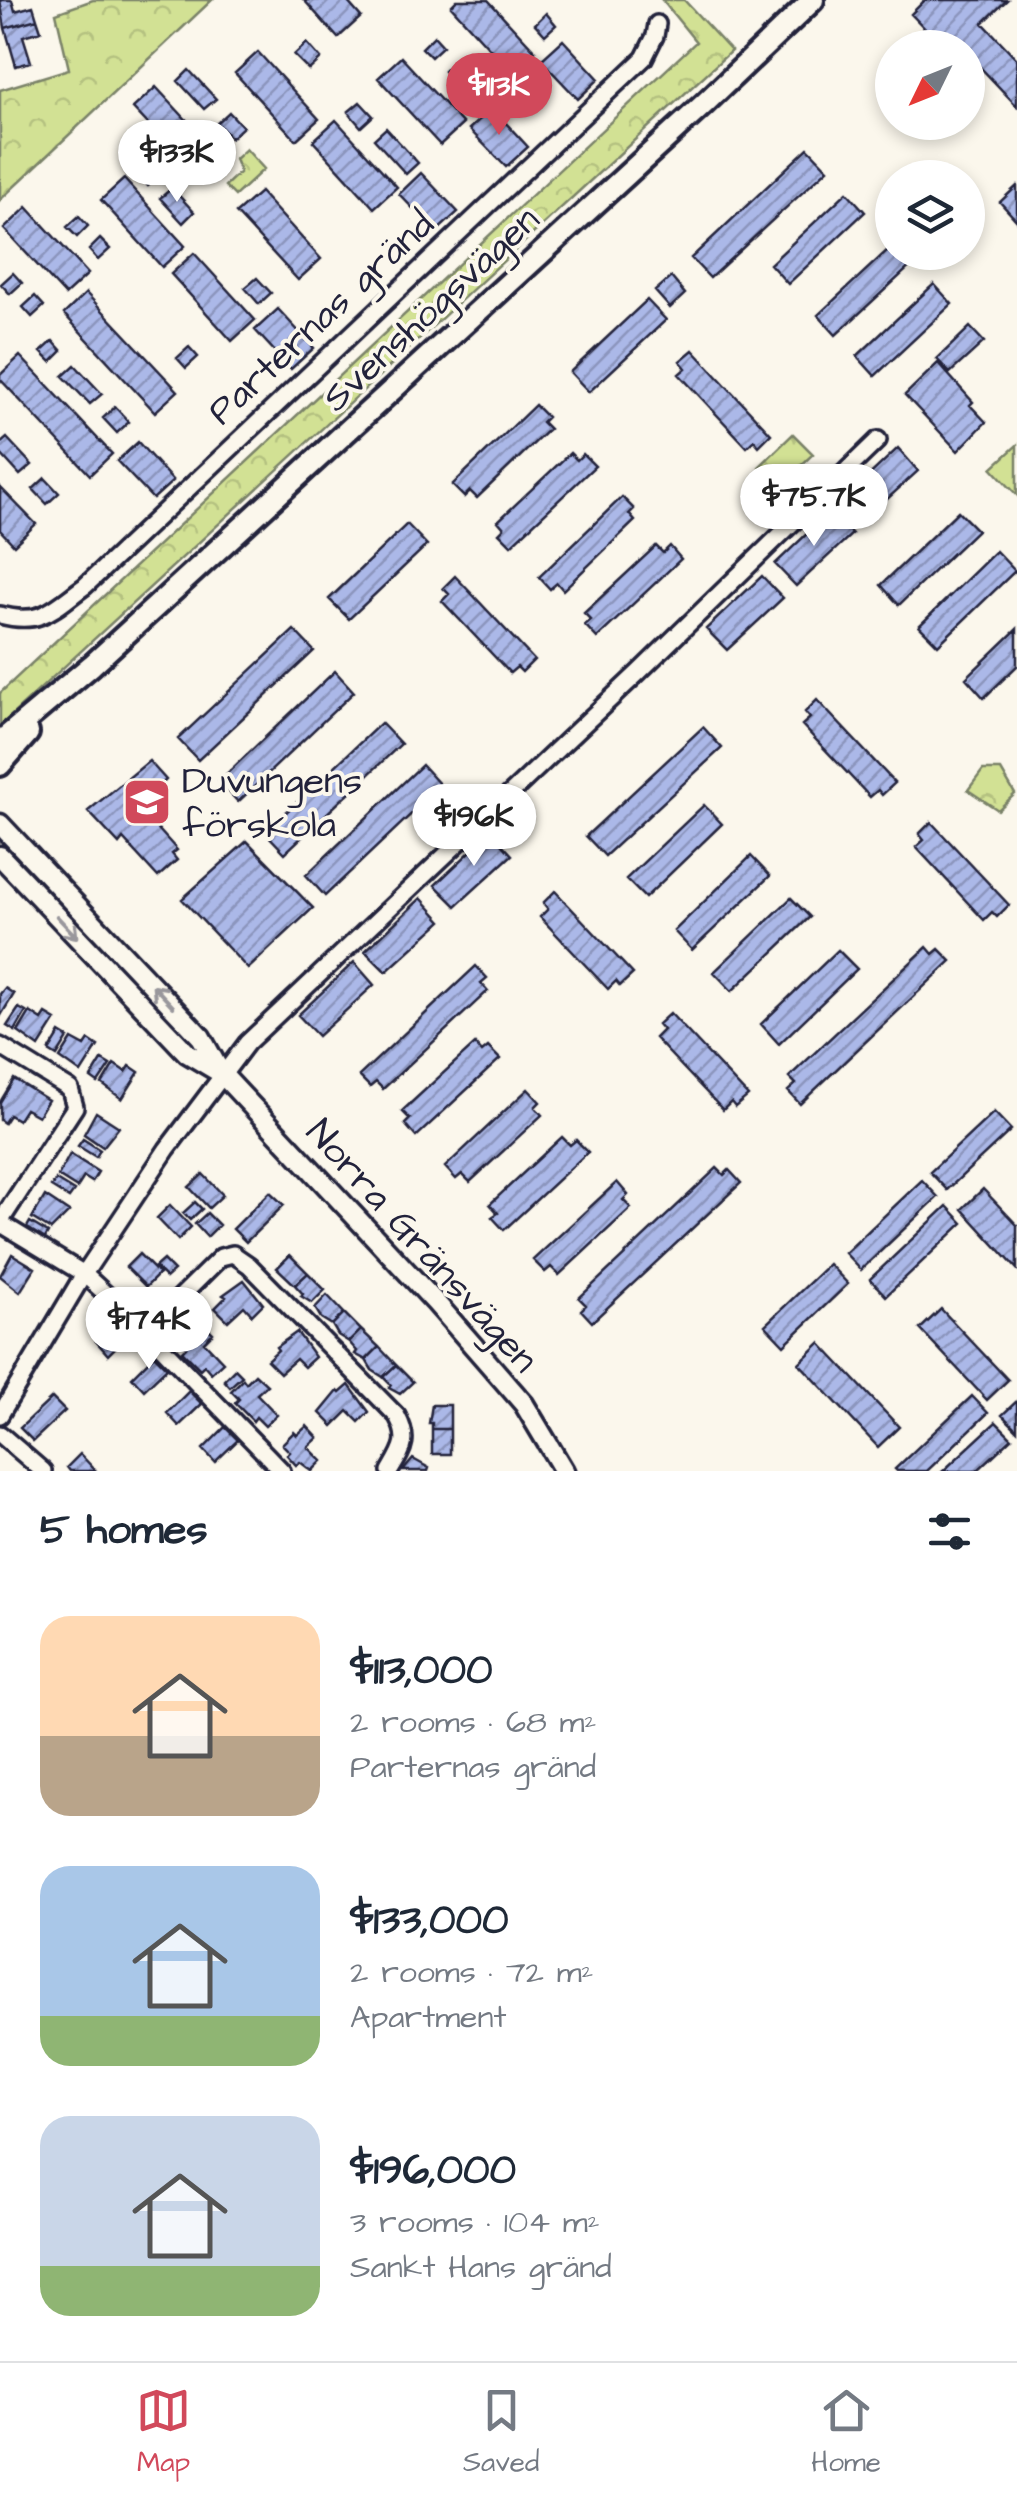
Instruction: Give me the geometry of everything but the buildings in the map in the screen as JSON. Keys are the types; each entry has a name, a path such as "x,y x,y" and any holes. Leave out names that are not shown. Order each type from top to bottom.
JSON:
{"main road":[{"name":"Svenshögsvägen","path":"0,742 92,666 813,0"},
{"name":"Svenshögsvägen","path":"0,765 92,666"}],"street":[{"name":"Parternas gränd","path":"0,615 31,620 45,616 84,586 644,58 657,24"},
{"path":"0,1415 84,1274 221,1073 247,1042 611,699 878,440"},
{"name":"Norra Gränsvägen","path":"0,824 201,1037 221,1073 436,1303 524,1404 564,1471"},
{"name":"Norra Gränsvägen","path":"0,856 187,1054 221,1073"},
{"path":"0,1046 70,1090 75,1107 0,1222 84,1274 146,1331 282,1471"},
{"path":"146,1331 221,1257 233,1254 249,1265 397,1416 406,1431 402,1450 390,1471"},
{"path":"0,1434 43,1471"}],"green space":[{"path":"93,0 212,0 0,200 0,90 69,69 56,13"},
{"path":"662,0 684,0 731,51 0,726 0,693 696,42"},
{"path":"246,149 264,169 235,196 225,186 240,172 235,159"},
{"path":"793,434 813,454 784,482 776,483 759,467"},
{"path":"1017,445 1017,495 992,468"},
{"path":"983,770 1001,770 1015,794 998,810 968,790"}],"place":[{"name":"Duvungens förskola","path":"147,802"}]}
